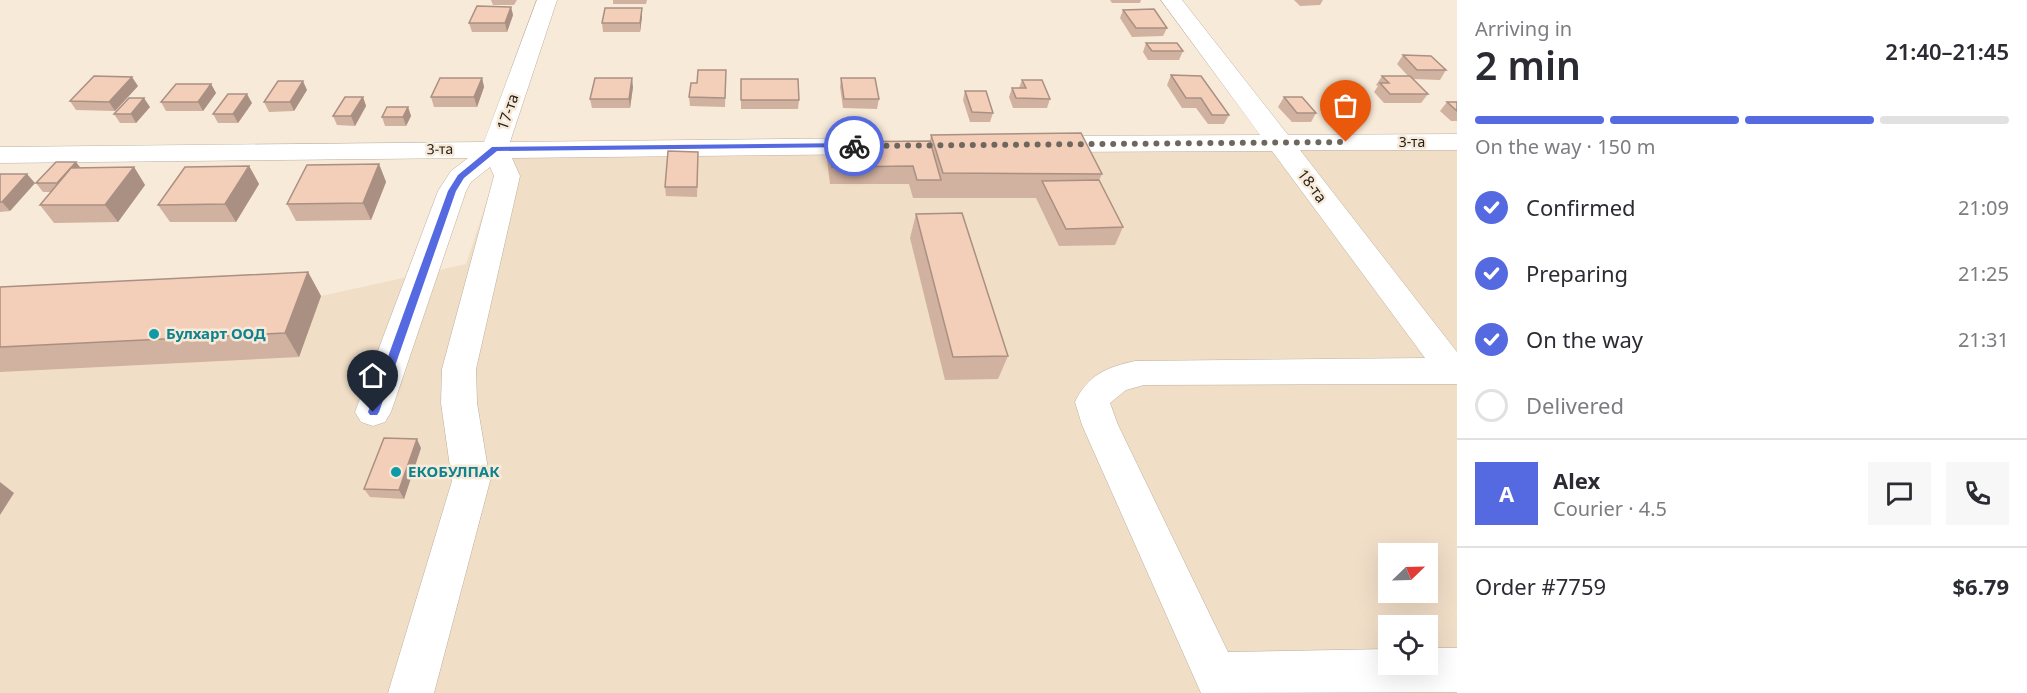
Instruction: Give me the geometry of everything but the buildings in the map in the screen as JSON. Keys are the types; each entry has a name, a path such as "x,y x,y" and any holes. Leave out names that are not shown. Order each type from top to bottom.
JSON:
{"street":[{"name":"17-та","path":"373,412 452,191 461,177 495,148 547,0"},
{"name":"18-та","path":"1171,0 1455,371"},
{"name":"3-та","path":"1018,144 1457,142"},
{"name":"3-та","path":"0,155 899,145"},
{"path":"411,693 471,481 459,403 459,369 507,176 495,148"},
{"path":"1455,371 1144,372 1124,376 1101,387 1092,402 1100,425 1220,684 1457,670"}],"shaded area":[{"path":"1457,148 1457,693 0,693 0,312 321,296 466,264 501,158"}],"way so far":[{"path":"854,146 1346,142"}],"place":[{"name":"Булхарт ООД","path":"154,334"},
{"name":"ЕКОБУЛПАК","path":"396,472"}],"route":[{"path":"373,412 452,191 461,177 495,148 854,146"}]}
